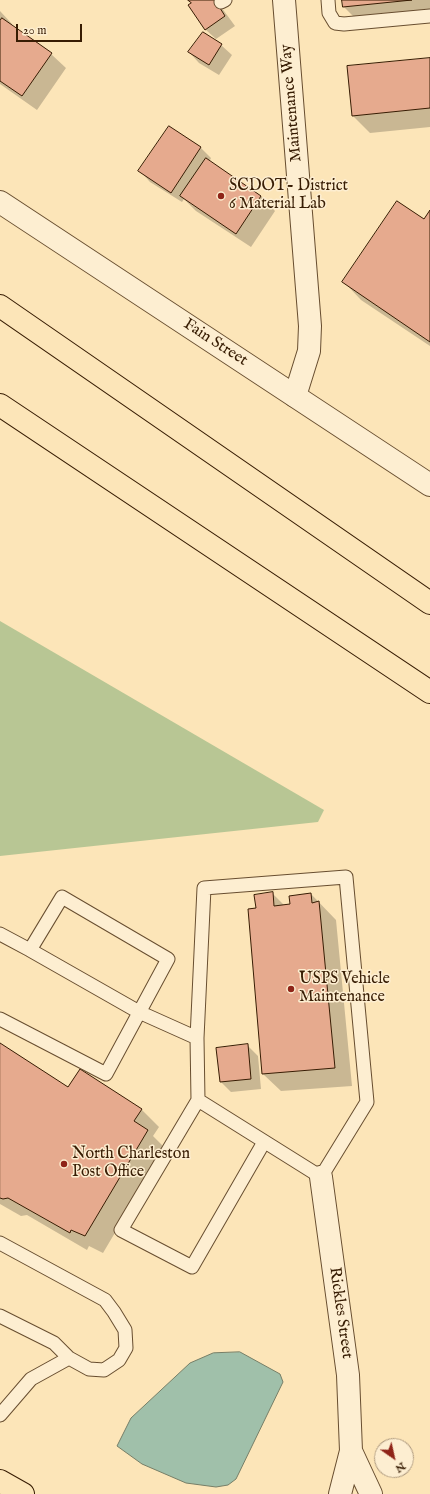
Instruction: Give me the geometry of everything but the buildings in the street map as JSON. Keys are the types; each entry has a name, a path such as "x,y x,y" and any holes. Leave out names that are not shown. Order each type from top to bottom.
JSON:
{"main road":[{"path":"0,306 430,602"},
{"path":"0,405 430,692"},
{"path":"0,1481 23,1494"}],"street":[{"name":"Maintenance Way","path":"284,0 310,326 309,351 295,396"},
{"name":"Fain Street","path":"0,202 430,485"},
{"name":"Rickles Street","path":"321,1177 348,1375 351,1451 340,1494"},
{"name":"Rickles Street","path":"351,1451 371,1494"}],"lane":[{"path":"328,0 329,13 335,23 344,24 430,16"},
{"path":"198,1100 321,1177 367,1102 346,877 204,888 197,1038 198,1100 121,1230 192,1267 264,1142"},
{"path":"0,1019 106,1074 168,959 62,897 30,950"},
{"path":"0,934 139,1012 197,1038"},
{"path":"0,1244 105,1300 125,1330 126,1348 119,1360 104,1370 90,1369 69,1358 54,1343 0,1316"},
{"path":"0,1415 31,1379 69,1358"}],"shaded area":[{"path":"0,621 324,810 318,822 0,856"},
{"path":"240,1352 280,1374 283,1382 236,1479 228,1485 216,1487 186,1483 142,1464 117,1446 131,1418 190,1363 213,1353"}],"place":[{"name":"SCDOT- District 6 Material Lab","path":"221,196"},
{"name":"USPS Vehicle Maintenance","path":"291,989"},
{"name":"North Charleston Post Office","path":"64,1164"}]}
